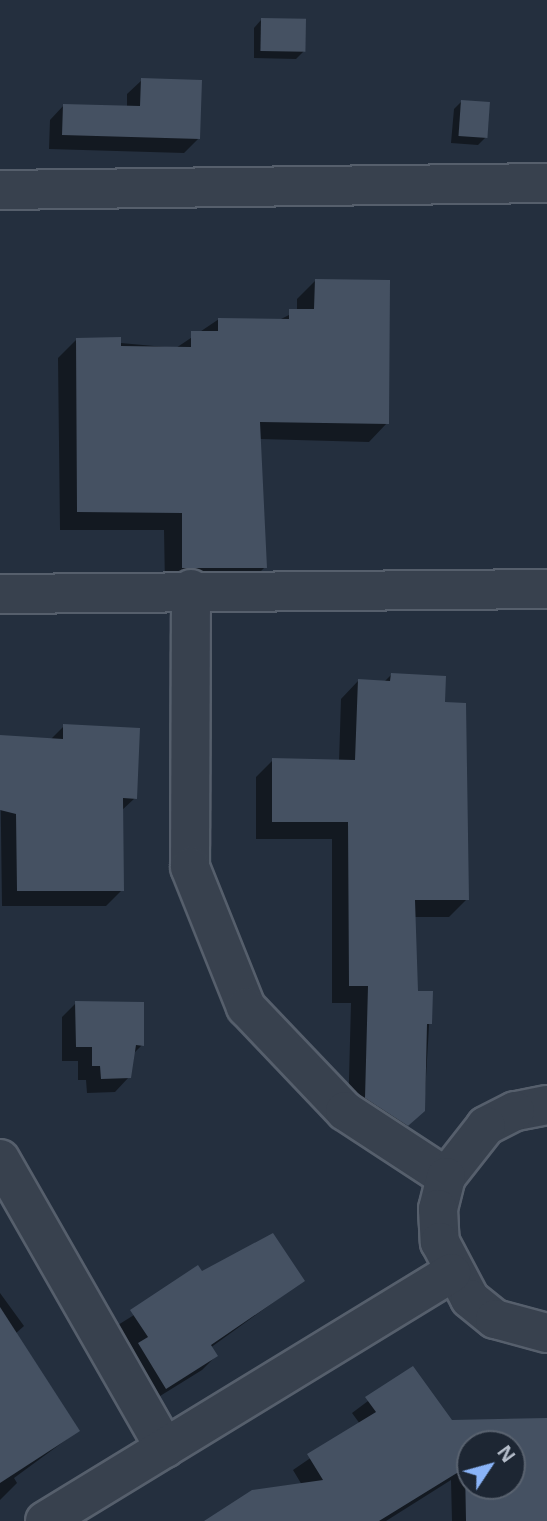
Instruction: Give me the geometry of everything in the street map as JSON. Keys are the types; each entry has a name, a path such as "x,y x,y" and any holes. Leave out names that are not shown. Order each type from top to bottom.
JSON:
{"street":[{"path":"0,190 547,183"},
{"path":"191,589 190,867 246,1007 345,1111 446,1177"},
{"path":"0,594 191,589 547,589"},
{"path":"547,1105 515,1111 486,1126 446,1177 440,1242 451,1273 495,1319 547,1333"},
{"path":"0,1159 164,1448"},
{"path":"45,1521 451,1273"}],"building":[{"path":"261,18 306,19 305,52 260,51"},
{"path":"141,78 202,80 200,139 62,135 63,104 140,106"},
{"path":"461,100 490,102 487,138 458,136"},
{"path":"315,279 390,280 389,424 260,422 267,568 182,568 182,513 77,512 76,338 121,337 121,346 191,347 191,331 218,331 218,318 289,319 289,309 314,309"},
{"path":"391,673 446,676 445,702 466,703 469,900 415,900 418,991 433,991 432,1024 427,1024 425,1111 408,1126 365,1098 368,986 349,986 348,822 272,822 272,758 355,760 358,679 390,681"},
{"path":"63,724 140,728 137,799 123,798 124,891 17,891 16,814 0,810 0,735 63,739"},
{"path":"75,1001 144,1002 144,1046 136,1045 131,1078 101,1079 100,1066 92,1066 92,1047 76,1047"},
{"path":"273,1233 305,1281 211,1345 218,1356 166,1389 138,1343 148,1337 130,1310 198,1265 202,1271"},
{"path":"0,1307 80,1431 0,1483"},
{"path":"413,1366 452,1420 547,1418 547,1521 466,1521 466,1500 526,1500 526,1430 456,1430 456,1474 379,1521 204,1521 252,1490 323,1480 307,1454 376,1412 365,1397"}]}
